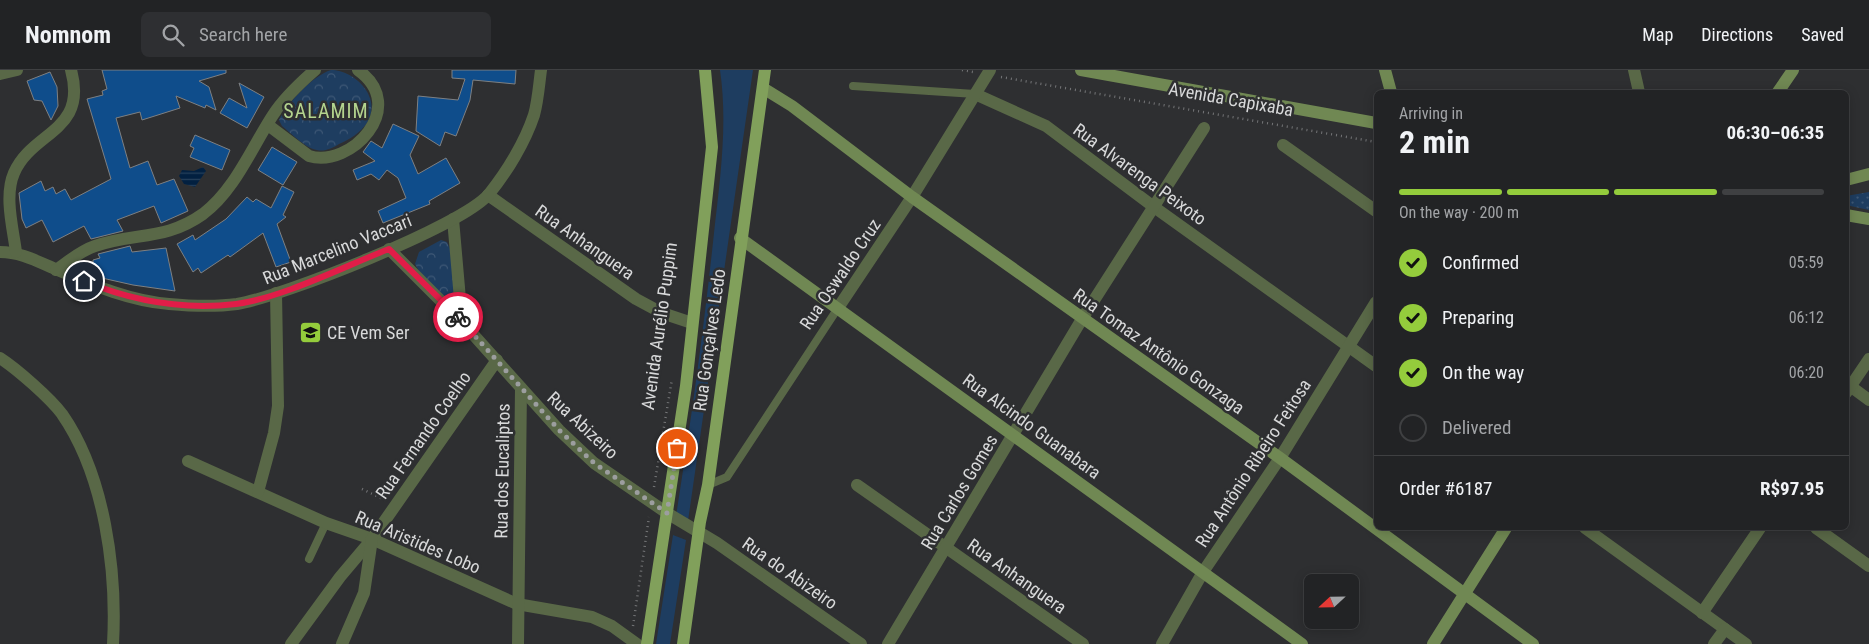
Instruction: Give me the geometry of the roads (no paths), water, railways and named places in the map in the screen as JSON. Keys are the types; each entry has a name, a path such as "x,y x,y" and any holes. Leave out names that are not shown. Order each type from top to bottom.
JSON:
{"main road":[{"name":"Avenida Aurélio Puppim","path":"647,644 686,386 712,146 705,70"},
{"name":"Rua Gonçalves Ledo","path":"683,644 699,532 708,485 740,238 764,88 765,70"}],"street":[{"path":"0,74 17,70"},
{"path":"0,252 16,252 10,197 11,181 23,159 61,125 70,110 75,92 71,70"},
{"path":"56,270 79,253 94,246 173,231 205,212 224,194 284,101 315,70"},
{"path":"268,125 304,152 316,158 328,157 350,148 372,128 379,108 374,90 358,70"},
{"name":"Rua Marcelino Vaccari","path":"16,252 98,287 132,298 167,304 237,304 276,294 389,249 454,219 488,195 517,152 534,115 541,70"},
{"name":"Avenida Capixaba","path":"1082,70 1374,123"},
{"path":"1385,70 1390,90"},
{"path":"1634,70 1639,90"},
{"path":"1779,90 1793,70"},
{"name":"Rua Oswaldo Cruz","path":"838,308 912,198 988,72"},
{"name":"Rua Tomaz Antônio Gonzaga","path":"764,88 792,106 912,198 1280,458 1374,527"},
{"name":"Rua Alvarenga Peixoto","path":"975,94 1046,126 1154,207 1349,344 1374,364"},
{"name":"Rua Carlos Gomes","path":"888,644 1082,319 1204,128"},
{"path":"1283,145 1374,210"},
{"path":"1849,179 1869,174"},
{"name":"Rua Anhanguera","path":"488,195 636,299 662,313 692,323"},
{"path":"1849,216 1869,219"},
{"path":"454,219 462,322"},
{"name":"Rua Alcindo Guanabara","path":"740,238 1302,644"},
{"name":"Rua Abizeiro","path":"389,249 462,322 559,430 594,463 667,513 699,532"},
{"path":"258,492 274,433 278,406 276,294"},
{"name":"Rua Antônio Ribeiro Feitosa","path":"1162,644 1203,572 1280,458 1374,305"},
{"path":"0,358 12,366 61,414 91,470 110,546 114,616 113,644"},
{"path":"1849,387 1869,359"},
{"name":"Rua Fernando Coelho","path":"342,644 364,593 372,539 497,360"},
{"name":"Rua dos Eucaliptos","path":"518,644 521,388"},
{"path":"1849,389 1869,400"},
{"name":"Rua Aristides Lobo","path":"188,461 326,523 372,539 517,604 592,617 612,626 633,641"},
{"name":"Rua Anhanguera","path":"857,485 1083,644"},
{"name":"Rua Tomaz Antônio Gonzaga","path":"1377,530 1533,644"},
{"path":"1433,644 1505,530"},
{"path":"1589,530 1746,644"},
{"path":"1702,613 1759,530"},
{"path":"1819,530 1869,566"},
{"name":"Rua do Abizeiro","path":"699,532 862,644"},
{"path":"291,644 340,577 372,539"},
{"path":"1714,644 1725,629"}],"lane":[{"name":"Rua Alvarenga Peixoto","path":"853,86 975,94"},
{"name":"Rua Oswaldo Cruz","path":"708,485 727,477 838,308"},
{"path":"309,559 326,523"}],"place":[{"name":"CE Vem Ser","path":"311,332"}],"district":[{"name":"SALAMIM","path":"326,111"}]}
